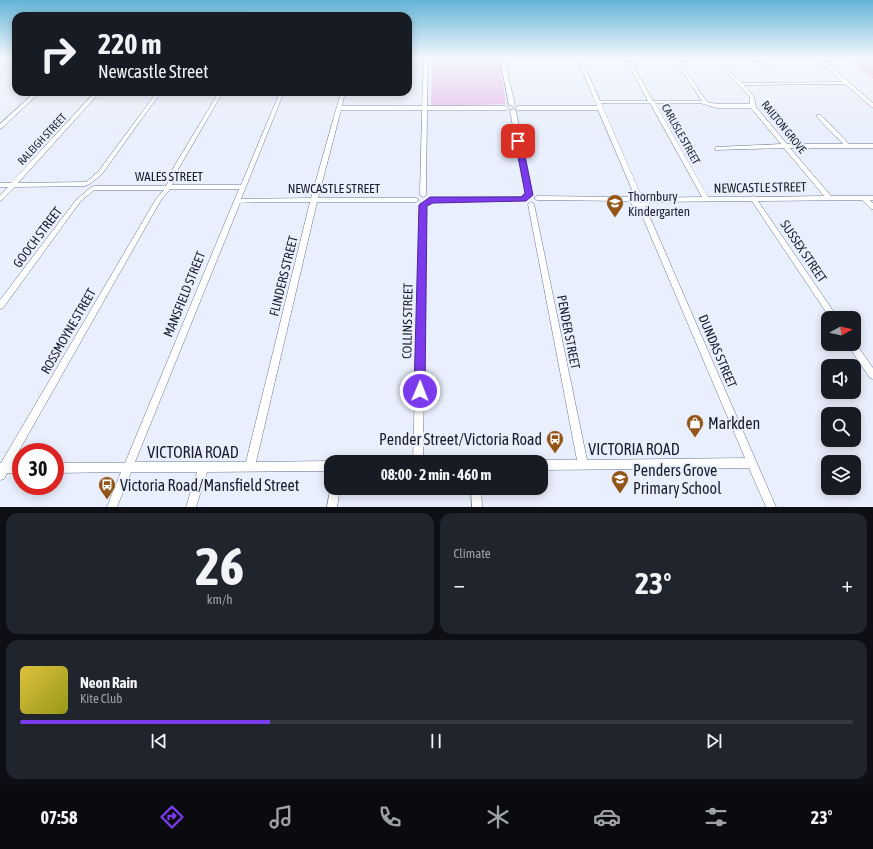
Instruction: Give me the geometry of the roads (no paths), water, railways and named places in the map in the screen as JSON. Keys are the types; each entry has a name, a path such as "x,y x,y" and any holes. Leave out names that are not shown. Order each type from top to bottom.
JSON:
{"street":[{"path":"423,195 426,82"},
{"path":"507,82 512,105"},
{"path":"589,82 637,194 647,200 645,204 641,205 634,203 630,198"},
{"name":"CARLISLE STREET","path":"640,82 706,199"},
{"path":"691,82 705,103"},
{"name":"RAILTON GROVE","path":"738,82 753,99 752,106 829,198"},
{"path":"740,84 847,83 873,105"},
{"path":"0,127 34,96"},
{"name":"RALEIGH STREET","path":"0,200 94,96"},
{"name":"GOOCH STREET","path":"0,306 78,201 85,186 100,173 156,96"},
{"name":"ROSSMOYNE STREET","path":"1,470 219,96"},
{"name":"MANSFIELD STREET","path":"112,507 280,96"},
{"name":"FLINDERS STREET","path":"250,467 314,200 342,96"},
{"path":"512,105 518,108 651,102 705,103 717,106 752,106"},
{"path":"338,108 506,108 512,105"},
{"path":"506,108 513,112 529,195 534,201"},
{"path":"513,112 518,110 518,108"},
{"path":"819,116 848,146"},
{"path":"717,149 786,146 873,146"},
{"name":"GOOCH STREET","path":"78,201 95,186 100,173"},
{"path":"0,185 85,186"},
{"name":"WALES STREET","path":"85,186 244,185"},
{"path":"0,188 12,186"},
{"path":"423,195 418,196 416,200 419,204 427,202 523,199 525,202 630,198 637,194"},
{"path":"423,195 427,196 427,202"},
{"path":"523,199 525,196 529,195"},
{"name":"SUSSEX STREET","path":"753,198 829,311"},
{"path":"864,198 873,208"},
{"name":"NEWCASTLE STREET","path":"647,200 873,198"},
{"name":"NEWCASTLE STREET","path":"238,200 416,200"},
{"name":"PENDER STREET","path":"534,201 583,465"},
{"name":"COLLINS STREET","path":"418,455 427,202"},
{"name":"DUNDAS STREET","path":"641,205 771,507"},
{"path":"857,351 873,375"},
{"name":"VICTORIA ROAD","path":"548,465 752,463"},
{"name":"VICTORIA ROAD","path":"64,468 324,466"},
{"path":"191,507 203,467"},
{"path":"1,470 12,469"},
{"path":"332,507 334,495"},
{"path":"476,495 477,507"}],"place":[{"name":"Thornbury Kindergarten","path":"615,218"},
{"name":"Markden","path":"695,438"},
{"name":"Pender Street/Victoria Road","path":"555,454"},
{"name":"Penders Grove Primary School","path":"620,494"},
{"name":"Victoria Road/Mansfield Street","path":"107,500"}]}
